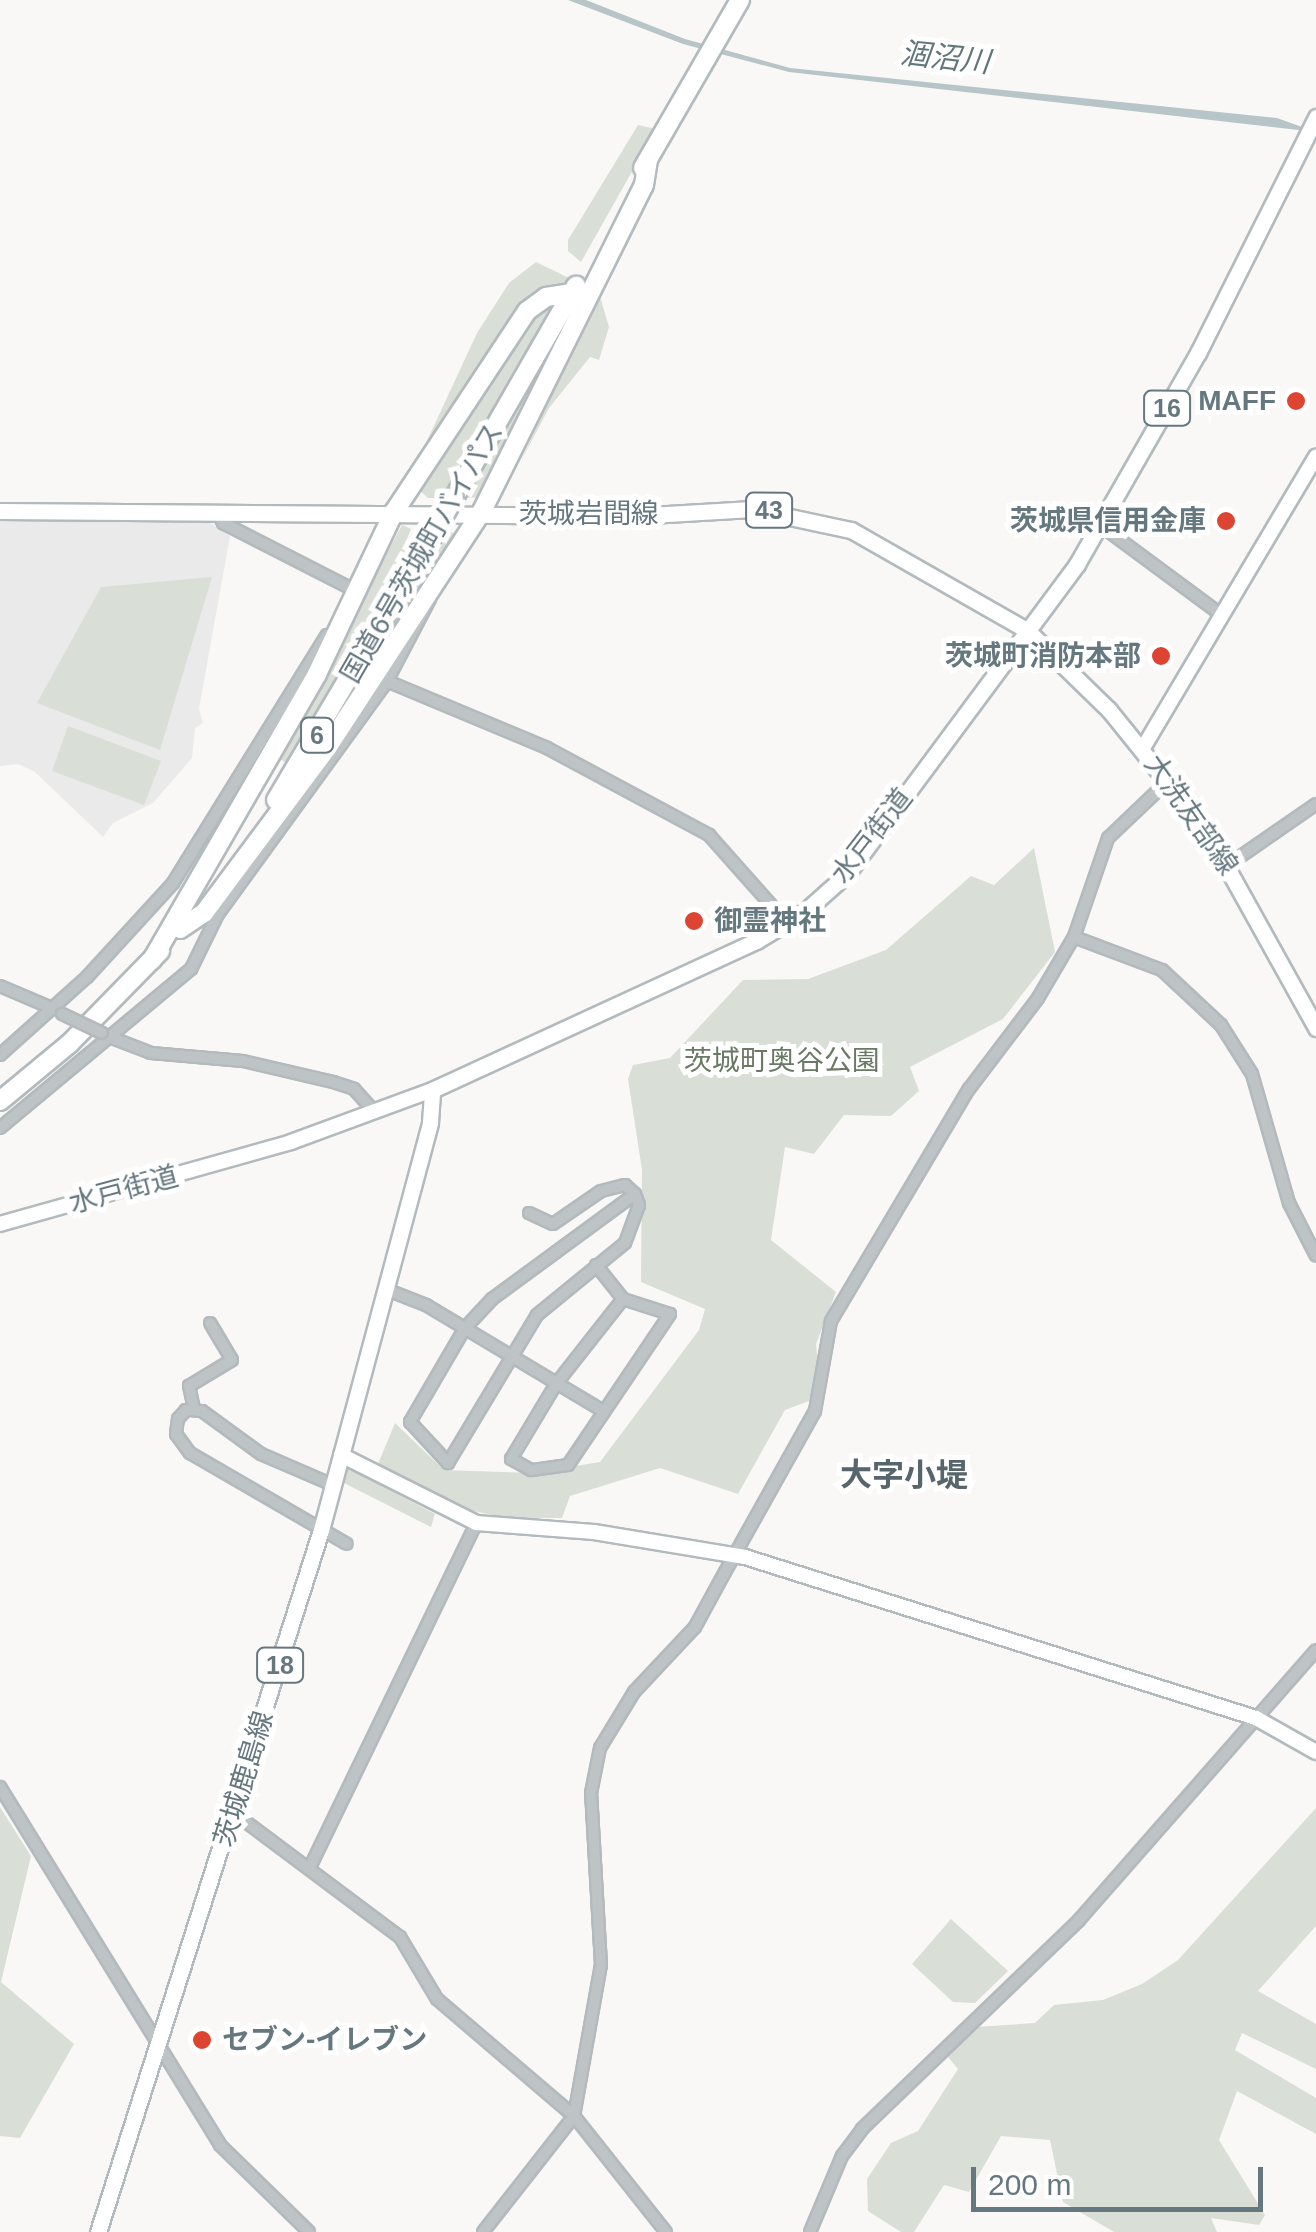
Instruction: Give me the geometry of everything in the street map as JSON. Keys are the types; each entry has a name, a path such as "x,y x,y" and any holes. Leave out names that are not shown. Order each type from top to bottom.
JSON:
{"highway":[{"name":"国道6号茨城町バイパス","path":"0,1101 152,960 180,929 309,749 580,287 740,0"},
{"path":"152,960 358,585 394,512 527,311 546,297 580,287"},
{"path":"180,929 204,913 258,844 482,513 580,287"}],"main road":[{"name":"水戸街道","path":"432,1090 788,924 861,856 1028,631 1100,525 1198,353 1316,117"},
{"name":"茨城岩間線","path":"0,511 633,516 752,509 808,516 884,547 1028,631"},
{"name":"大洗友部線","path":"1028,631 1143,748 1169,780 1228,865 1316,1028"},
{"name":"茨城鹿島線","path":"98,2232 321,1530 430,1122 432,1090"}],"street":[{"path":"1143,748 1316,457"},
{"path":"0,1056 108,957 135,918 173,883 358,585 223,523 216,512"},
{"path":"1100,525 1223,616"},
{"path":"0,1128 161,988 191,969 218,914 387,680 425,618 431,588"},
{"path":"387,680 547,748 709,835 788,924"},
{"path":"483,2232 574,2116 601,1965 595,1763 614,1718 694,1627 815,1411 837,1309 969,1089 1038,998 1074,938 1108,838 1169,780"},
{"path":"1228,865 1316,804"},
{"path":"1074,938 1162,970 1220,1026 1252,1074 1289,1203 1316,1256"},
{"path":"0,986 152,1053 242,1061 334,1082 354,1089 375,1112"},
{"name":"水戸街道","path":"0,1224 233,1160 432,1090"},
{"path":"529,1213 552,1224 611,1187 625,1185 636,1194"},
{"path":"636,1194 633,1232 542,1308 448,1463 410,1422 465,1328 492,1299 636,1194"},
{"path":"596,1265 623,1299 670,1314 568,1465 531,1470 512,1459 556,1384 623,1299"},
{"path":"385,1290 465,1328 603,1411"},
{"path":"210,1323 232,1360 190,1386 194,1409 261,1454 333,1485"},
{"path":"194,1409 182,1412 176,1427 190,1452 347,1544"},
{"path":"341,1456 476,1523 734,1554 1256,1718 1316,1752"},
{"path":"311,1865 476,1523"},
{"path":"810,2232 842,2156 862,2129 1058,1942 1316,1650"},
{"path":"0,1787 230,2158 309,2232"},
{"path":"234,1813 311,1865 400,1937 436,1998 574,2116 666,2232"}],"shaded area":[{"path":"568,0 586,0 685,39 790,68 1277,118 1316,132 789,72 683,44"},
{"path":"0,519 206,520 230,536 199,709 203,723 195,728 192,758 153,803 113,823 103,837 35,772 18,764 0,766"}],"green space":[{"path":"638,125 656,129 581,262 568,251 568,240"},
{"path":"536,262 569,278 413,471 477,333 509,283"},
{"path":"599,293 609,327 599,360 590,357 549,408 521,461"},
{"path":"564,298 448,498 428,498 417,488 533,310"},
{"path":"572,308 486,497 463,498"},
{"path":"402,525 411,529 405,544 420,545 289,765 277,757"},
{"path":"446,526 459,539 301,775 376,651"},
{"path":"212,577 160,750 37,703 101,587"},
{"path":"68,726 161,761 144,805 52,771"},
{"name":"茨城町奥谷公園","path":"1034,848 1055,952 1003,1019 910,1067 919,1091 891,1116 844,1115 814,1154 785,1147 771,1240 836,1292 816,1344 819,1375 809,1401 785,1410 738,1494 660,1468 570,1496 562,1518 504,1518 457,1507 378,1464 395,1423 444,1470 533,1473 600,1462 699,1330 705,1309 641,1282 642,1170 628,1079 633,1065 670,1058 743,980 808,979 886,950 971,876 994,885"},
{"path":"346,1467 435,1514 431,1527 342,1482"},
{"path":"0,1807 31,1856 1,1982 74,2044 20,2138 0,2136"},
{"path":"1316,1808 1316,1926 1258,1991 1316,2024 1316,2069 1242,2033 1235,2050 1316,2098 1316,2134 1237,2091 1219,2140 1265,2215 1259,2225 1211,2218 1217,2232 1114,2232 1063,2202 1050,2140 1001,2136 969,2192 944,2185 914,2232 901,2232 868,2211 867,2179 891,2143 918,2131 958,2069 948,2057 976,2027 1035,2023 1054,2005 1103,2000 1142,1984 1178,1960"},
{"path":"951,1919 1008,1971 975,2003 953,2002 912,1964"}],"place":[{"name":"MAFF","path":"1296,401"},
{"name":"茨城県信用金庫","path":"1226,521"},
{"name":"茨城町消防本部","path":"1161,656"},
{"name":"御霊神社","path":"694,921"},
{"name":"セブン-イレブン","path":"202,2040"}],"district":[{"name":"大字小堤","path":"904,1475"}],"water label":[{"name":"涸沼川","path":"945,58"}]}
